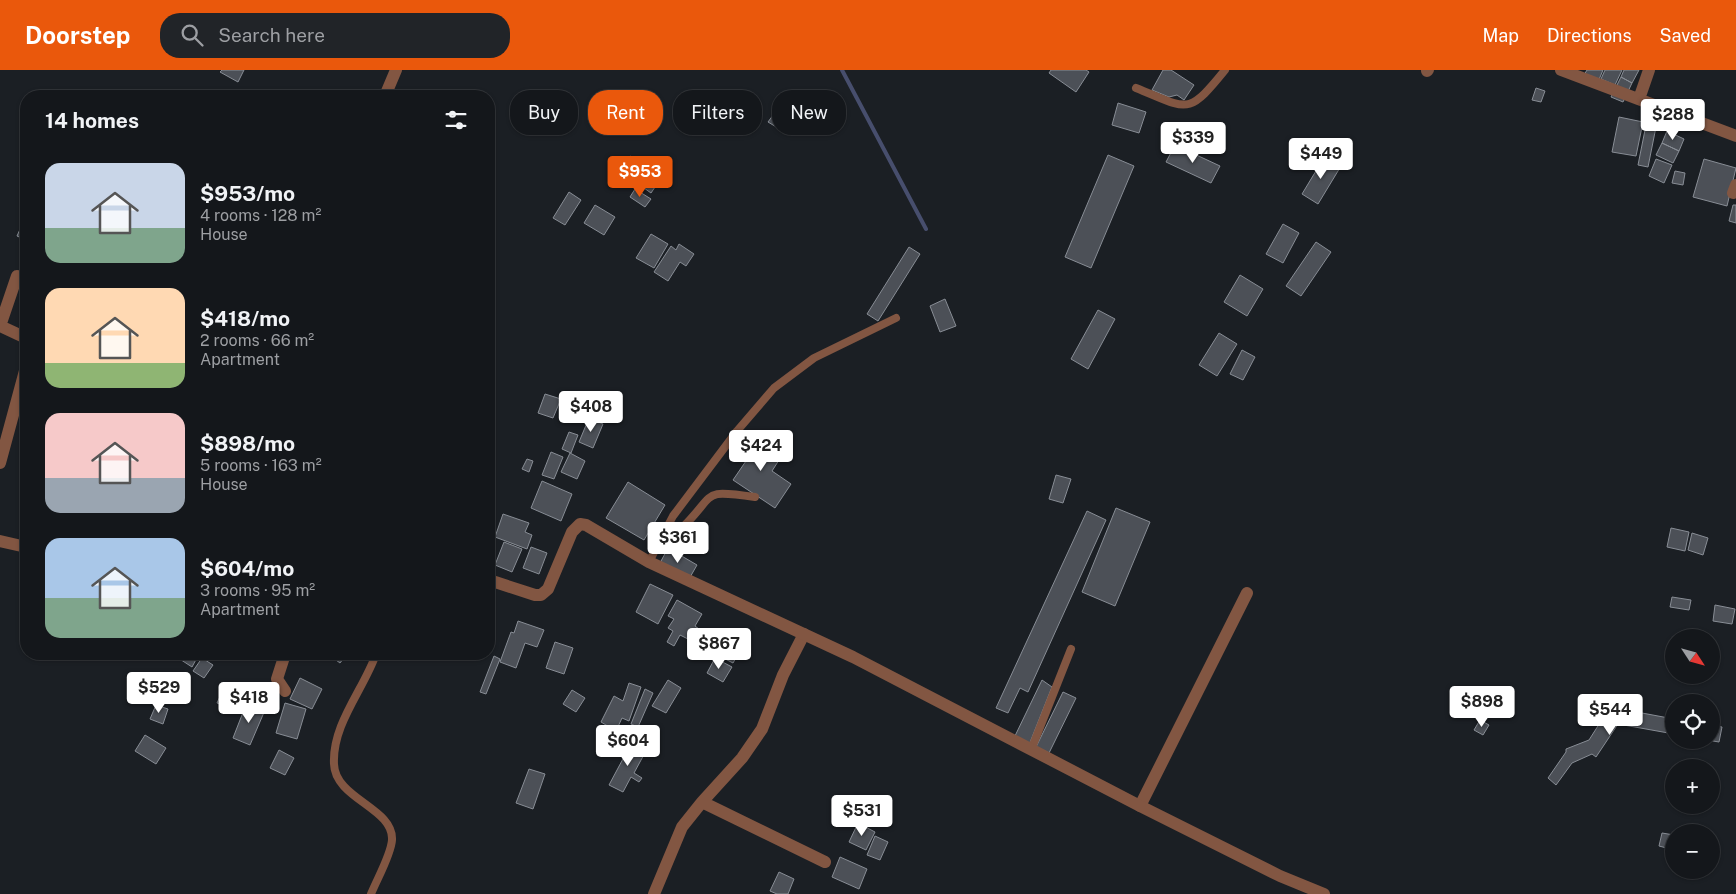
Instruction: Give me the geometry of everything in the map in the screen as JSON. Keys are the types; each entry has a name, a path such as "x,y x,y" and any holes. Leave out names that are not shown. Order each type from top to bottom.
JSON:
{"street":[{"path":"388,90 396,70"},
{"path":"1561,70 1736,136"},
{"path":"1640,99 1649,70"},
{"path":"17,276 0,326 20,335"},
{"path":"0,463 20,389"},
{"path":"495,582 535,596 542,595 548,589 572,532 580,524 649,562 853,657 1140,806 1280,876 1324,894"},
{"path":"0,541 20,546"},
{"path":"1140,806 1247,593"},
{"path":"654,894 682,827 742,758 762,729 783,675 804,634"},
{"path":"283,660 277,679 285,691"},
{"path":"702,802 825,862"}],"lane":[{"path":"1136,88 1181,106 1190,106 1226,70"},
{"path":"649,562 668,525 737,431 774,388 814,358 896,318"},
{"path":"668,525 679,528 683,527 712,495 724,492 755,497"},
{"path":"1031,750 1071,649"},
{"path":"371,894 392,840 390,829 379,815 342,784 335,772 334,762 335,747 344,721 373,660"}],"building":[{"path":"222,70 244,70 238,82 220,72"},
{"path":"1051,70 1086,70 1089,72 1076,92 1049,73"},
{"path":"1163,70 1171,70 1194,85 1184,100 1177,95 1169,97 1152,90"},
{"path":"1587,70 1603,70 1598,82 1584,75"},
{"path":"1605,70 1622,70 1615,85 1601,79"},
{"path":"1624,70 1639,70 1632,83 1621,77"},
{"path":"1621,77 1632,83 1623,102 1611,97"},
{"path":"1536,88 1545,91 1541,102 1532,100"},
{"path":"1118,103 1146,112 1139,133 1112,125"},
{"path":"772,117 772,124 768,122"},
{"path":"1619,117 1643,122 1636,156 1612,152"},
{"path":"1646,125 1656,127 1648,167 1638,165"},
{"path":"1667,131 1684,139 1679,151 1662,143"},
{"path":"1662,143 1679,151 1673,163 1656,155"},
{"path":"1175,145 1220,166 1211,183 1166,162"},
{"path":"1108,155 1134,166 1091,268 1065,257"},
{"path":"630,156 661,178 651,193 619,170"},
{"path":"1325,156 1341,166 1318,204 1302,194"},
{"path":"1656,159 1672,165 1664,183 1649,176"},
{"path":"1704,159 1736,168 1727,206 1693,197"},
{"path":"1675,171 1685,173 1683,185 1672,183"},
{"path":"635,189 651,199 645,207 630,197"},
{"path":"569,192 581,200 565,225 553,218"},
{"path":"595,205 615,217 604,235 584,223"},
{"path":"1733,205 1736,205 1736,223 1729,221"},
{"path":"1283,224 1299,233 1283,263 1266,254"},
{"path":"651,234 668,244 654,268 636,258"},
{"path":"1316,242 1331,252 1301,296 1286,286"},
{"path":"679,244 694,254 686,266 680,262 668,281 654,272 671,246 676,250"},
{"path":"909,247 920,254 878,321 867,314"},
{"path":"1240,275 1263,289 1247,316 1224,302"},
{"path":"945,299 956,326 940,332 930,306"},
{"path":"1098,310 1115,319 1088,369 1071,359"},
{"path":"1219,333 1237,344 1217,376 1199,365"},
{"path":"1242,350 1255,357 1243,380 1230,374"},
{"path":"545,394 561,399 553,418 538,413"},
{"path":"589,418 603,424 593,448 579,442"},
{"path":"569,432 578,435 571,453 562,449"},
{"path":"750,437 757,442 760,438 776,449 774,453 781,457 772,471 791,484 775,508 733,480 746,461 737,455"},
{"path":"551,452 563,457 554,479 542,475"},
{"path":"570,453 585,461 577,479 561,472"},
{"path":"527,459 533,461 529,472 522,469"},
{"path":"1056,475 1071,479 1063,503 1049,499"},
{"path":"542,481 572,494 561,521 531,508"},
{"path":"628,482 665,505 644,540 606,518"},
{"path":"1116,508 1150,522 1115,606 1082,592"},
{"path":"1087,511 1106,520 1028,692 1020,688 1008,713 996,708"},
{"path":"503,514 529,523 525,532 532,535 527,549 495,537"},
{"path":"1671,528 1689,532 1685,551 1667,547"},
{"path":"1692,533 1708,538 1703,555 1688,550"},
{"path":"504,542 522,549 512,572 495,565"},
{"path":"531,547 547,553 539,574 523,568"},
{"path":"668,548 697,565 689,579 660,563"},
{"path":"650,584 673,595 658,624 636,612"},
{"path":"1672,597 1691,600 1689,610 1670,607"},
{"path":"677,600 702,614 695,626 699,629 692,641 680,635 674,646 667,642 673,631 668,628 674,619 668,616"},
{"path":"1715,605 1735,609 1732,624 1713,621"},
{"path":"518,621 544,630 537,647 525,643 516,668 500,662 511,632 514,633"},
{"path":"716,634 742,647 733,663 708,650"},
{"path":"555,642 573,648 564,674 546,668"},
{"path":"495,656 500,659 486,694 480,692 492,660 495,660"},
{"path":"715,658 732,667 723,682 707,673"},
{"path":"181,660 196,660 192,667"},
{"path":"201,660 205,660 213,665 204,678 193,671"},
{"path":"300,678 322,689 312,709 290,699"},
{"path":"668,680 681,688 666,713 652,706"},
{"path":"1042,680 1052,687 1029,745 1014,738"},
{"path":"629,683 641,687 629,721 622,718 616,731 601,722 614,696 623,701"},
{"path":"645,689 653,693 638,727 631,724"},
{"path":"572,690 585,698 576,712 563,704"},
{"path":"222,692 238,698 233,709 217,703"},
{"path":"1063,692 1076,698 1049,753 1036,747"},
{"path":"247,702 265,710 250,745 233,738"},
{"path":"285,703 306,709 297,739 276,733"},
{"path":"156,705 168,709 163,724 150,719"},
{"path":"1610,707 1665,717 1665,732 1618,724 1596,757 1592,754 1572,763 1556,785 1548,778 1566,752 1566,749 1589,740"},
{"path":"1480,720 1489,725 1483,735 1474,730"},
{"path":"145,735 166,748 156,764 135,751"},
{"path":"632,742 647,749 634,773 642,778 639,782 631,777 623,792 609,785"},
{"path":"279,750 294,758 285,775 270,768"},
{"path":"529,769 545,774 533,809 516,803"},
{"path":"858,823 875,832 866,850 849,842"},
{"path":"1662,833 1665,834 1665,848 1659,846"},
{"path":"875,836 888,842 880,860 867,855"},
{"path":"840,857 867,869 859,889 832,877"},
{"path":"779,872 794,879 788,894 777,894 770,891"}],"waterway":[{"path":"842,70 926,229"}]}
